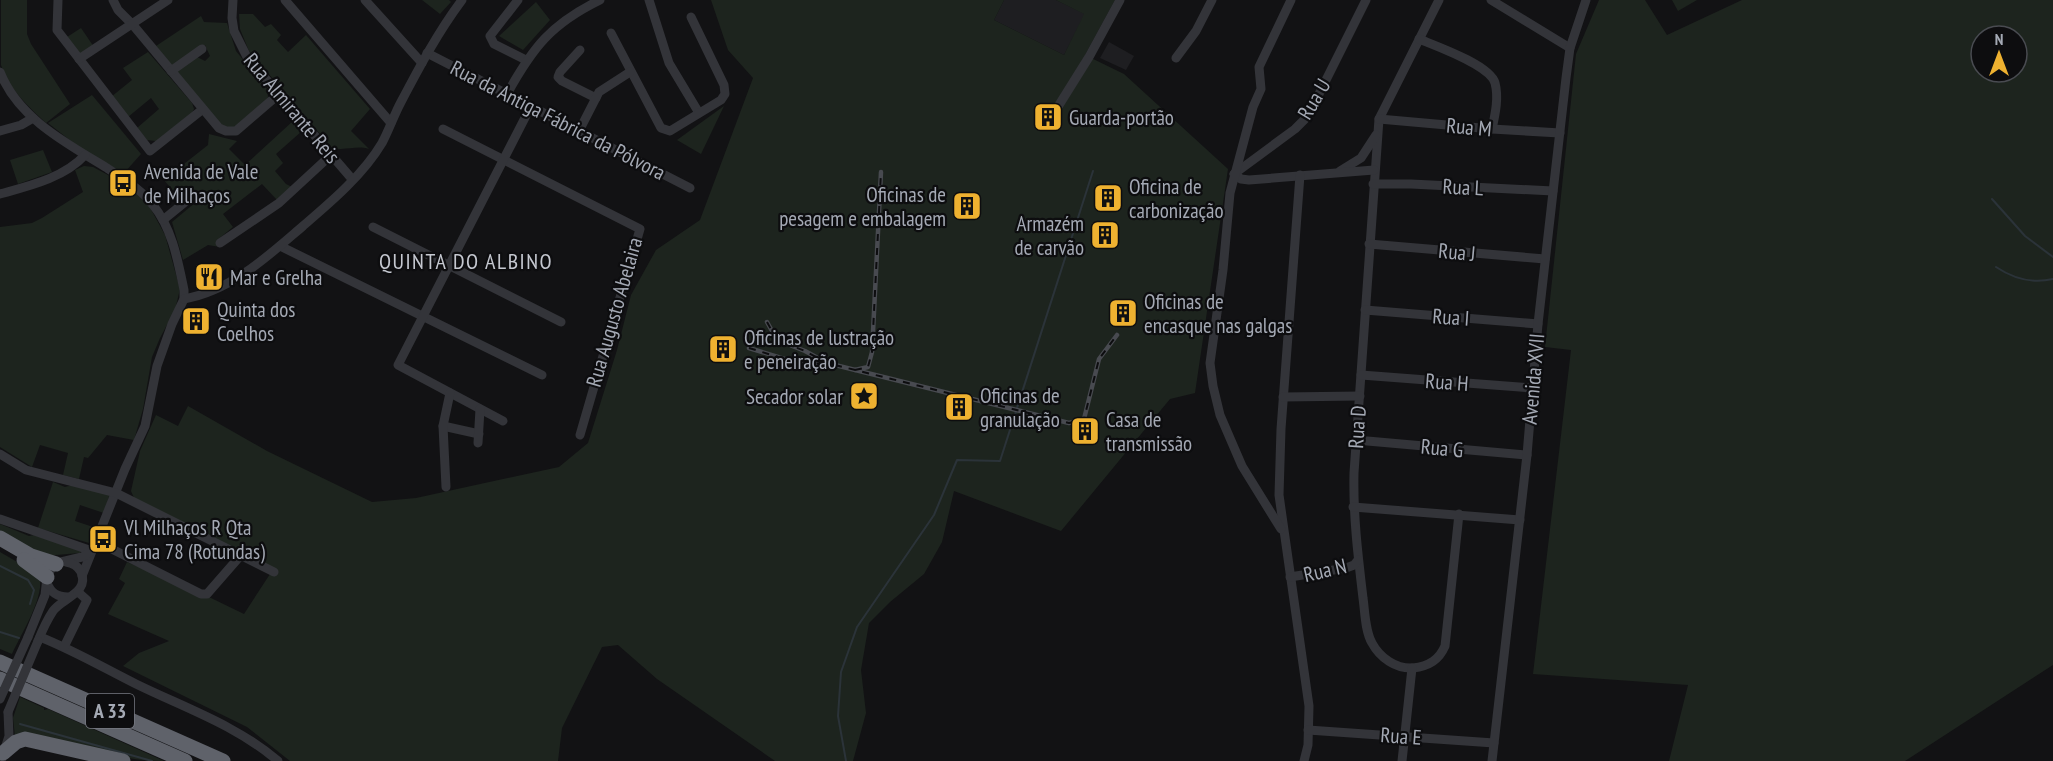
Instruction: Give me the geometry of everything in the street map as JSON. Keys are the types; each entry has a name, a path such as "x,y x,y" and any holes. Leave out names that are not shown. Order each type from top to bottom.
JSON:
{"highway":[{"path":"0,538 30,556 61,563"},
{"path":"0,547 27,561 47,580"},
{"path":"0,656 112,706 221,760"},
{"name":"A 33","path":"0,662 221,760"},
{"name":"A 33","path":"0,679 185,761"},
{"path":"2,758 16,742 25,739 123,761"}],"street":[{"path":"58,0 57,30 150,151 203,109"},
{"path":"113,0 118,10 134,25 219,128 236,131 279,94"},
{"path":"79,59 134,25 168,0"},
{"name":"Rua Almirante Reis","path":"233,0 234,31 242,49 352,179"},
{"path":"285,0 391,123"},
{"path":"365,0 422,63"},
{"path":"184,299 201,296 230,282 280,246 332,201 381,144 427,53 462,0"},
{"path":"518,0 490,36 494,44 526,60"},
{"path":"507,94 526,60 544,38 578,11 600,0"},
{"path":"650,0 669,63 699,113"},
{"path":"1059,105 1120,0"},
{"path":"1176,58 1196,31 1212,0"},
{"path":"1284,534 1242,466 1220,415 1210,363 1234,174 1253,107 1262,89 1259,67 1291,0"},
{"name":"Rua D","path":"1412,668 1396,666 1383,657 1371,643 1366,623 1353,507 1379,119 1440,0"},
{"path":"1491,0 1570,48"},
{"name":"Avenida XVII","path":"1492,761 1527,455 1545,259 1570,48 1586,0"},
{"name":"Rua U","path":"1234,174 1287,135 1308,116 1363,1"},
{"path":"611,33 663,130 671,130 724,97 725,89 691,17"},
{"path":"1419,39 1453,52 1490,74 1495,81 1497,93 1492,129"},
{"path":"171,71 202,49"},
{"path":"580,50 558,77 596,98"},
{"name":"Rua da Antiga Fábrica da Pólvora","path":"427,53 690,188"},
{"path":"0,72 10,92 33,118 137,188 153,204 163,220 178,266 184,299 157,366 145,426 82,576 81,587 78,592 68,597 54,610 8,712 4,723 9,736 2,758"},
{"path":"579,131 599,92 630,72"},
{"path":"503,421 398,365 531,106"},
{"path":"0,131 21,125 33,118"},
{"name":"Rua M","path":"1379,119 1560,133"},
{"path":"443,129 504,161"},
{"path":"1335,173 1361,158 1377,134"},
{"path":"0,194 53,176 69,168 85,155"},
{"path":"220,243 279,203 331,155"},
{"name":"Rua Augusto Abelaira","path":"504,161 640,229 580,435"},
{"path":"1234,174 1241,179 1249,180 1374,170"},
{"path":"1300,176 1283,397 1279,495 1309,706 1308,745 1304,761"},
{"name":"Rua L","path":"1373,184 1553,192"},
{"path":"163,220 190,198"},
{"path":"373,227 561,322"},
{"name":"Rua J","path":"1369,244 1545,259"},
{"path":"280,246 542,375"},
{"name":"Rua I","path":"1365,310 1538,324"},
{"name":"Rua H","path":"1361,375 1533,388"},
{"path":"446,487 443,426 450,393"},
{"path":"1283,397 1360,396"},
{"path":"443,426 478,439 480,409"},
{"name":"Rua G","path":"1356,440 1527,455"},
{"path":"0,454 26,470 116,493 274,572"},
{"path":"1353,507 1520,520"},
{"path":"1401,761 1412,668 1430,664 1441,655 1445,646 1459,514"},
{"path":"0,519 92,551"},
{"path":"96,541 201,594 207,594 241,555"},
{"path":"0,699 45,595 52,567 82,557 92,551"},
{"name":"Rua N","path":"1290,577 1347,568 1358,560"},
{"path":"61,563 74,565 82,576"},
{"path":"47,580 49,588 57,596 68,597"},
{"path":"64,647 87,600 78,592"},
{"path":"39,639 64,647 136,684 230,727 278,761"},
{"name":"Rua E","path":"1308,730 1494,742"}],"shaded area":[{"path":"1,0 27,0 27,34 31,44 70,104 46,123 26,104 4,74 1,65"},
{"path":"422,0 449,0 451,2 440,14"},
{"path":"711,0 1004,0 994,20 1064,55 1084,14 1056,0 1115,0 1085,55 1124,74 1228,169 1195,393 1170,399 1061,531 954,491 942,542 924,574 869,623 861,670 866,713 853,761 775,761 657,679 618,645 602,647 562,728 558,761 290,761 247,727 123,666 139,653 169,641 108,614 125,583 119,579 127,562 244,614 270,574 135,500 131,491 140,451 156,415 178,426 188,406 267,451 372,502 416,498 559,467 588,443 617,350 631,295 656,250 700,220 753,78 728,50"},
{"path":"1004,0 1056,0 1085,14 1064,55 994,20"},
{"path":"1599,0 1645,0 1667,35 1742,0 2053,0 2053,665 1905,761 1669,761 1688,685 1533,674 1571,350 1545,347 1576,54"},
{"path":"1672,0 1697,0 1678,11"},
{"path":"536,2 550,20 523,50 499,36"},
{"path":"239,14 253,14 265,27 271,24 281,35 277,40 288,52 306,35 370,109 351,131 369,149 332,148 249,51 240,29"},
{"path":"201,16 204,22 227,23 236,51 267,89 266,101 235,127 228,128 220,124 178,73 178,70 197,57 205,61 210,56 205,45 175,65 171,65 156,46"},
{"path":"81,28 94,47 81,56 67,37"},
{"path":"1109,42 1134,56 1126,70 1100,58"},
{"path":"148,52 192,103 194,109 156,141 147,140 137,128 159,109 151,98 128,117 111,97 132,80 123,68"},
{"path":"92,95 141,154 124,173 85,152 48,123"},
{"path":"724,106 701,154 677,140"},
{"path":"293,121 302,131 276,154 283,163 275,171 286,184 292,187 277,200 262,184 223,214 233,227 216,241 220,247 208,245 183,260 172,222 196,202 187,191 181,200 163,179 157,176 175,171 208,145 209,134 237,141 229,149 245,165"},
{"path":"43,150 52,172 18,184 10,160"},
{"path":"84,166 93,167 125,184 148,204 165,235 180,289 175,310 152,357 143,409 134,440 107,435 88,458 84,457 79,479 63,475 68,453 40,445 32,467 0,447 0,227 32,223 83,192 75,170"},
{"path":"53,482 65,487 72,485 110,493 104,513 80,505 75,521 96,528 89,543 38,528"},
{"path":"0,524 29,536 34,535 82,550 80,553 44,556 0,531"},
{"path":"0,552 40,579 35,607 12,654 0,649"},
{"path":"20,697 44,710 48,709 164,761 127,758 53,742 15,737 13,718"}],"waterway":[{"path":"846,761 838,716 841,672 857,627 934,515 957,460 1000,461 1093,171"},
{"path":"1992,199 2025,236 2053,257"},
{"path":"1996,267 2023,279 2038,281 2053,279"},
{"path":"0,566 28,580 34,590 30,604"},
{"path":"0,632 19,638"},
{"path":"20,724 152,761"}],"railway":[{"path":"855,370 868,367 872,352 881,172"},
{"path":"767,322 777,340 827,363 1069,423 1084,419 1099,359 1117,335"},
{"path":"749,348 801,364 827,363"}],"place":[{"name":"Guarda-portão","path":"1048,117"},
{"name":"Avenida de Vale de Milhaços","path":"123,183"},
{"name":"Oficina de carbonização","path":"1108,198"},
{"name":"Oficinas de pesagem e embalagem","path":"967,206"},
{"name":"Armazém de carvão","path":"1105,235"},
{"name":"Mar e Grelha","path":"209,277"},
{"name":"Oficinas de encasque nas galgas","path":"1123,313"},
{"name":"Quinta dos Coelhos","path":"196,321"},
{"name":"Oficinas de lustração e peneiração","path":"723,349"},
{"name":"Secador solar","path":"864,396"},
{"name":"Oficinas de granulação","path":"959,407"},
{"name":"Casa de transmissão","path":"1085,431"},
{"name":"Vl Milhaços R Qta Cima 78 (Rotundas)","path":"103,539"}],"district":[{"name":"QUINTA DO ALBINO","path":"466,261"}]}
